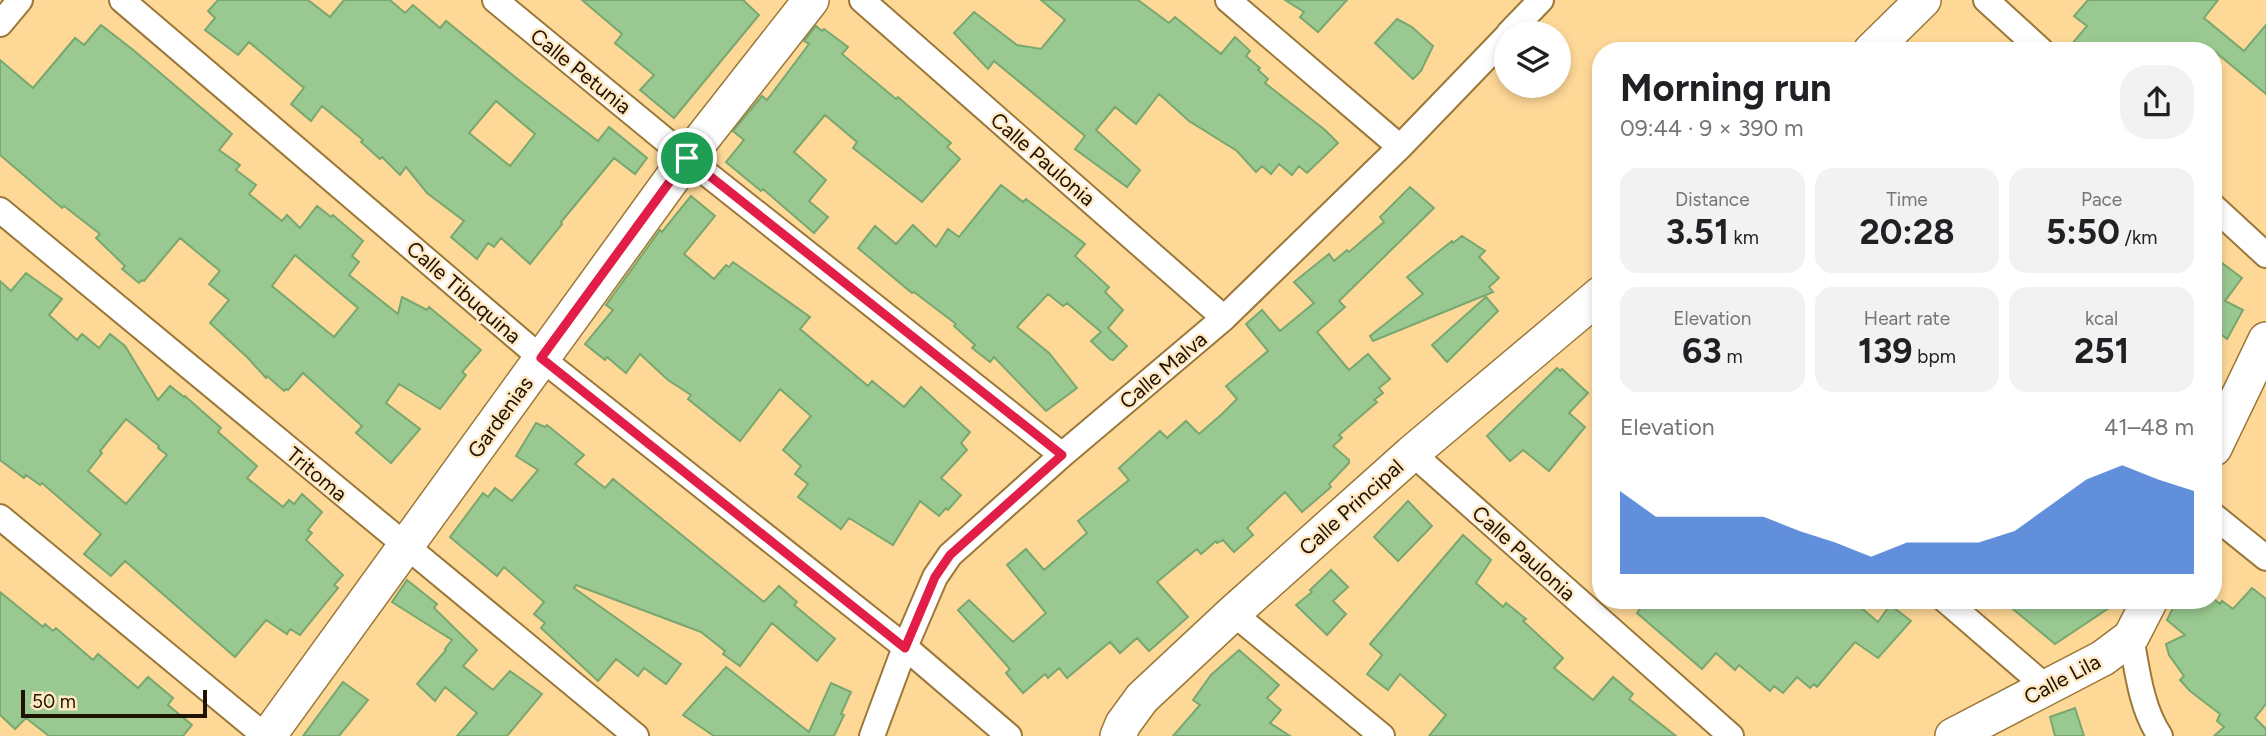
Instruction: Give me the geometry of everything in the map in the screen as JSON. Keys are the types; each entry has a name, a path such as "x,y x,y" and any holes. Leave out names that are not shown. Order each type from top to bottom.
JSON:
{"street":[{"path":"0,24 20,0"},
{"name":"Calle Tibuquina","path":"122,0 541,358 905,648 1009,736"},
{"name":"Calle Petunia","path":"495,0 687,158 1062,455"},
{"name":"Gardenias","path":"267,736 687,158 811,0"},
{"name":"Calle Paulonia","path":"862,0 1224,318"},
{"path":"1228,0 1400,147"},
{"name":"Calle Malva","path":"1521,21 1541,0"},
{"path":"1880,42 1923,0"},
{"path":"1986,0 2032,42"},
{"name":"Calle Malva","path":"872,736 935,577 950,555 1062,455 1224,318 1400,147 1494,50"},
{"name":"Tritoma","path":"0,210 636,736"},
{"path":"2222,214 2266,255"},
{"name":"Calle Principal","path":"1118,736 1123,724 1142,698 1233,612 1412,453 1592,306"},
{"path":"2222,432 2266,341"},
{"name":"Calle Paulonia","path":"1412,453 1731,736"},
{"path":"0,517 267,736"},
{"path":"2222,522 2266,558"},
{"path":"1955,609 2046,687"},
{"name":"Calle Lila","path":"1953,736 2103,658 2131,637 2145,609"},
{"path":"1233,612 1382,736"},
{"path":"2131,637 2142,692 2154,728 2160,736"}],"building":[{"path":"218,0 308,0 330,17 344,0 390,0 405,13 413,5 440,28 446,21 598,141 609,127 647,158 635,174 614,158 530,264 501,238 494,247 488,243 477,259 451,237 464,221 427,193 406,167 400,175 322,106 311,121 291,104 304,88 249,42 238,55 205,30 215,18 208,11","holes":["496,101 535,134 510,166 469,133"]},
{"path":"582,0 743,0 759,15 674,118 640,90 654,75 615,43 622,34"},
{"path":"1041,0 1138,0 1169,23 1175,17 1221,54 1235,37 1250,51 1246,56 1268,79 1265,83 1338,143 1307,173 1299,166 1292,175 1279,164 1271,174 1262,166 1256,172 1237,151 1189,121 1159,94 1136,124 1115,107 1096,130 1140,170 1127,187 1075,149 1085,136 994,61 988,69 954,33 974,12 1017,45 1041,49 1065,20"},
{"path":"1285,0 1347,0 1318,32 1300,17 1304,12"},
{"path":"2088,0 2218,0 2204,18 2244,51 2266,25 2266,94 2222,58 2222,42 2074,42 2087,26 2074,16"},
{"path":"1397,19 1412,27 1433,46 1421,71 1413,79 1375,43"},
{"path":"101,25 232,134 219,150 240,165 236,170 256,185 249,194 282,221 287,215 300,228 317,206 331,217 333,215 363,241 352,256 359,262 349,275 398,314 402,297 427,310 429,307 481,350 462,372 466,375 440,409 399,384 386,403 420,429 391,463 356,433 362,426 303,373 284,391 267,376 266,378 210,323 229,300 209,284 220,271 180,238 144,281 139,283 122,269 125,266 96,238 100,234 64,206 62,208 0,155 0,60 33,88 75,38 84,45","holes":["295,255 358,308 334,337 272,286"]},
{"path":"816,26 848,47 842,54 896,99 898,97 951,143 947,147 960,159 922,202 853,148 857,142 825,115 794,152 826,180 809,201 828,217 814,233 763,189 761,191 726,162 744,140 733,131 762,96 767,100 809,44 804,41"},
{"path":"1001,185 1023,202 1026,199 1085,244 1075,256 1109,287 1105,292 1123,310 1108,328 1127,346 1113,360 1091,341 1101,332 1067,303 1063,306 1048,294 1017,327 1049,353 1077,388 1046,411 994,357 990,362 972,348 975,345 954,326 956,324 912,293 858,248 875,226 896,244 913,225 936,247 948,229 959,237"},
{"path":"1410,187 1434,208 1339,301 1345,307 1317,332 1349,370 1368,354 1390,379 1379,388 1383,393 1374,400 1377,402 1339,435 1342,438 1333,446 1349,463 1329,484 1331,487 1302,512 1285,492 1247,528 1253,535 1234,552 1223,540 1217,543 1216,541 1201,554 1197,549 1157,582 1188,617 1149,651 1137,638 1120,653 1110,642 1067,678 1059,668 1048,678 1045,674 1023,693 1006,673 1010,669 958,610 969,600 1013,642 1046,613 1007,565 1026,549 1044,570 1087,533 1078,521 1129,480 1119,468 1160,431 1167,438 1186,421 1199,434 1222,414 1237,399 1226,386 1268,351 1246,324 1262,310 1280,331 1314,303 1294,282 1329,254 1334,261 1347,250 1349,252 1384,222 1380,217"},
{"path":"691,196 715,216 684,254 714,279 726,265 729,267 733,262 810,317 800,329 868,386 872,381 904,407 921,387 970,432 961,443 967,450 941,478 961,495 948,510 946,508 939,516 920,501 893,545 849,518 841,529 798,497 808,484 795,474 801,466 783,450 811,416 780,389 740,441 688,399 691,395 668,380 640,354 626,373 585,344 613,310 606,305 660,230 662,232"},
{"path":"1462,236 1485,251 1479,257 1499,278 1489,287 1493,292 1373,341 1370,336 1423,294 1407,277"},
{"path":"2222,263 2242,278 2225,301 2243,310 2227,339 2222,335"},
{"path":"26,273 62,299 49,315 77,340 82,334 99,348 110,334 125,346 158,400 170,386 221,428 218,432 257,466 247,478 283,507 289,500 294,504 302,494 322,512 308,530 312,533 306,540 343,575 334,585 338,588 300,635 290,629 287,634 266,620 235,657 125,561 111,576 84,554 101,534 42,483 40,485 26,475 24,478 0,460 0,281 11,291","holes":["126,419 167,455 126,504 88,471 102,453 100,451"]},
{"path":"1486,297 1498,311 1447,362 1432,345"},
{"path":"1557,368 1560,371 1562,369 1588,393 1569,413 1585,427 1549,471 1523,450 1510,461 1487,436"},
{"path":"536,423 545,427 547,425 584,455 575,464 605,488 613,479 764,602 779,586 797,602 794,605 835,639 817,661 772,623 740,666 723,654 725,651 701,632 576,585 574,588 681,664 666,684 644,668 638,676 616,659 598,681 541,628 545,623 534,614 544,602 504,567 497,576 450,537 483,493 488,497 495,488 512,501 538,470 516,456"},
{"path":"1408,501 1432,526 1398,561 1374,537"},
{"path":"1463,535 1491,560 1476,583 1503,607 1506,603 1526,619 1523,621 1563,658 1554,668 1593,700 1613,677 1633,694 1629,699 1676,736 1429,736 1446,715 1400,674 1388,690 1367,674 1382,655 1370,644"},
{"path":"1331,570 1348,587 1333,601 1346,614 1327,635 1296,605 1312,592 1310,590"},
{"path":"407,580 437,604 434,608 477,650 463,666 493,690 510,671 542,694 507,736 457,736 477,713 445,687 435,701 417,684 452,640 392,602"},
{"path":"2252,588 2266,599 2266,704 2255,718 2266,729 2266,736 2214,736 2224,727 2217,721 2220,714 2180,680 2184,676 2169,655 2166,644 2185,635 2167,620 2172,609 2222,609 2222,601 2233,609"},
{"path":"0,592 43,627 45,624 53,631 56,628 93,660 98,654 138,688 148,677 173,698 168,705 192,725 183,736 49,736 26,718 15,729 0,715"},
{"path":"1640,609 1863,609 1878,622 1887,609 1895,609 1911,621 1878,658 1855,642 1817,687 1814,684 1810,688 1797,677 1783,693 1774,686 1770,691 1739,665 1735,670 1716,653 1702,669 1637,613"},
{"path":"2013,609 2108,609 2055,644"},
{"path":"1239,650 1279,685 1267,698 1281,710 1270,723 1290,736 1173,736 1200,705 1193,700 1211,675"},
{"path":"726,667 809,732 831,683 851,692 834,736 714,736 683,715"},
{"path":"343,682 368,700 339,736 303,736"},
{"path":"2075,708 2084,736 2055,736 2050,717"}],"route":[{"path":"687,158 1062,455 950,555 935,577 905,648 541,358 687,158"}]}
